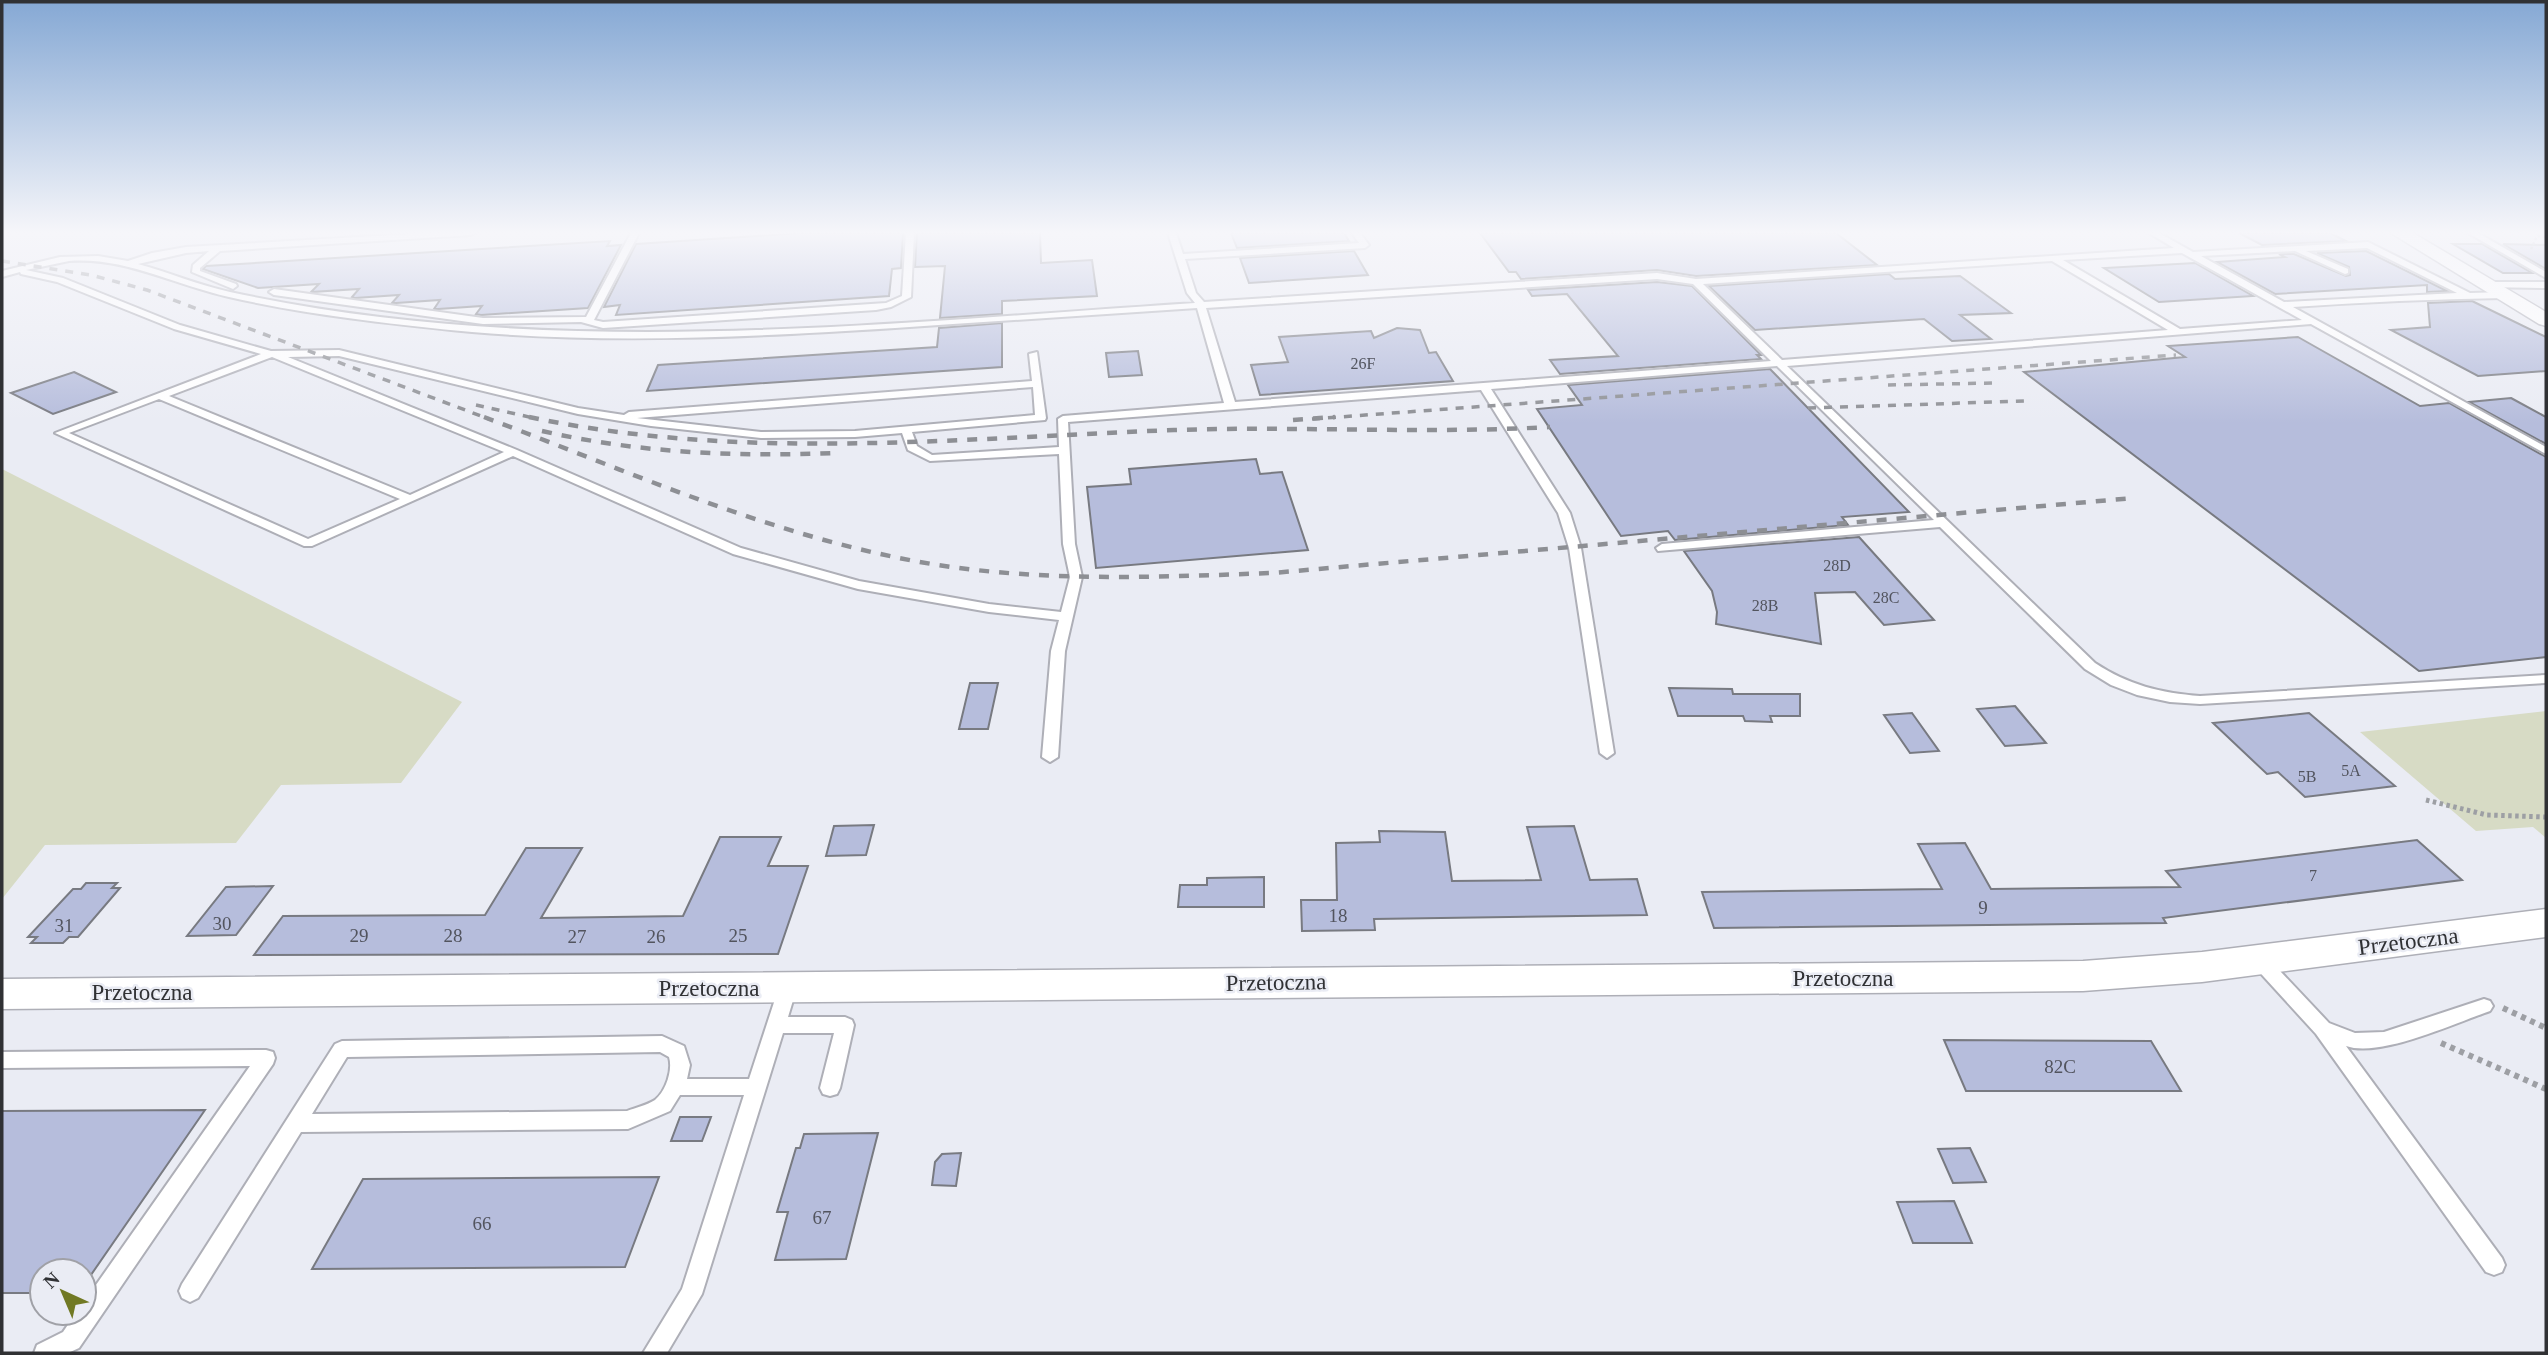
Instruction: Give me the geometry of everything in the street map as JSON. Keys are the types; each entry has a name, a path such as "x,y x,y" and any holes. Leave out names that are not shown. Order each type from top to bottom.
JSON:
{"street":[{"path":"2506,296 2546,320"},
{"name":"Przetoczna","path":"2,994 2083,976 2134,974 2259,960 2546,923"}],"lane":[{"path":"102,296 177,327 271,354 513,452 737,551 858,585 989,608 1067,617"},
{"path":"242,296 428,324 512,334 582,337 756,334 1339,296"},
{"path":"303,296 483,321 565,318 603,326 888,305 906,296"},
{"path":"588,322 602,296"},
{"path":"1194,296 1201,305 1230,405"},
{"path":"1711,296 2090,666 2115,683 2163,698 2200,700 2546,680"},
{"path":"2118,296 2180,333"},
{"path":"2264,296 2546,452"},
{"path":"2279,305 2406,297 2484,296"},
{"path":"1050,757 1058,651 1076,576 1069,544 1063,419 2309,322"},
{"path":"513,452 308,543 60,433 271,354 339,353 607,416 761,435 855,434 1041,418 1034,354"},
{"path":"607,416 1037,384"},
{"path":"1483,385 1564,513 1575,548 1607,753"},
{"path":"160,396 410,499"},
{"path":"906,429 912,448 930,458 1065,450"},
{"path":"1662,548 1945,523"},
{"path":"2259,960 2323,1029 2494,1265"},
{"path":"654,1353 691,1294 788,987"},
{"path":"2323,1029 2354,1041 2384,1040 2484,1006"},
{"path":"778,1025 845,1025 830,1088"},
{"path":"190,1291 342,1049 662,1044 677,1052 681,1065 675,1087 663,1105 628,1120 297,1123"},
{"path":"2,1060 266,1058 71,1340 45,1353"},
{"path":"675,1087 758,1087"}],"path":[{"path":"2426,800 2487,815 2546,817"},
{"path":"2484,1006 2498,1006 2546,1028"},
{"path":"2413,1031 2546,1089"}],"green space":[{"path":"2,469 462,702 401,783 281,785 236,843 45,845 2,899"},
{"path":"2546,711 2546,838 2533,827 2476,831 2360,732"}],"building":[{"path":"398,296 594,296 588,308 481,315 476,314 482,306 434,309 440,300 392,303"},
{"path":"609,296 886,296 616,315 620,305 604,307"},
{"path":"942,296 1093,296 1002,301 1002,314 940,318"},
{"path":"1569,296 1702,296 1761,355 1757,355 1761,359 1560,374 1550,360 1618,356"},
{"path":"1720,296 1988,296 2011,313 1960,315 1991,339 1952,341 1924,319 1755,330"},
{"path":"2150,296 2249,296 2159,302"},
{"path":"2472,301 2546,337 2546,371 2478,376 2391,330 2430,327 2428,303"},
{"path":"1002,323 1002,367 647,391 658,365 937,347 939,328"},
{"path":"1397,328 1420,330 1429,353 1436,352 1453,381 1260,395 1251,365 1288,362 1279,337 1371,331 1374,338"},
{"path":"2298,337 2420,406 2449,403 2546,457 2546,657 2419,671 2024,372 2185,357 2168,346"},
{"path":"1138,351 1142,375 1109,377 1106,353"},
{"path":"1770,369 1909,512 1842,517 1848,525 1675,540 1668,531 1621,536 1537,409 1582,405 1568,385"},
{"path":"74,372 116,392 53,414 11,393"},
{"path":"2511,398 2546,417 2546,444 2469,402"},
{"path":"1256,459 1260,474 1282,472 1308,550 1096,568 1087,487 1131,484 1129,469"},
{"path":"1859,537 1934,620 1884,625 1855,592 1815,593 1821,644 1716,624 1717,612 1712,591 1684,551"},
{"path":"970,683 998,683 988,729 959,729"},
{"path":"1669,688 1732,689 1733,694 1800,694 1800,716 1770,716 1772,722 1745,721 1743,716 1678,716"},
{"path":"2015,706 2046,743 2005,746 1977,709"},
{"path":"1912,713 1939,751 1910,753 1884,715"},
{"path":"2309,713 2395,786 2305,797 2278,772 2267,774 2213,723"},
{"path":"874,825 866,855 826,856 834,826"},
{"path":"1574,826 1590,880 1637,879 1647,915 1374,919 1375,930 1302,931 1301,900 1337,900 1336,843 1380,842 1379,831 1445,832 1452,881 1541,880 1527,827"},
{"path":"720,837 781,837 768,866 808,866 778,954 254,955 283,916 485,915 526,848 582,848 541,918 683,916"},
{"path":"2417,840 2462,880 2163,918 2166,923 1714,928 1702,892 1942,889 1918,844 1965,843 1991,889 2180,887 2166,871"},
{"path":"1264,877 1264,907 1178,907 1180,885 1207,885 1207,878"},
{"path":"86,883 117,883 112,888 120,888 78,937 69,937 63,943 31,943 37,937 28,937 73,889 81,889"},
{"path":"273,886 236,935 187,936 226,887"},
{"path":"1944,1040 2151,1041 2181,1091 1966,1091"},
{"path":"205,1110 98,1265 98,1257 28,1257 28,1293 2,1293 2,1111"},
{"path":"680,1117 711,1117 702,1141 671,1141"},
{"path":"878,1133 846,1259 775,1260 788,1212 777,1212 796,1148 800,1148 804,1134"},
{"path":"1970,1148 1986,1182 1953,1183 1938,1149"},
{"path":"961,1153 956,1186 932,1185 935,1162 942,1154"},
{"path":"659,1177 625,1267 312,1269 363,1179"},
{"path":"1954,1201 1972,1243 1913,1243 1897,1202"}],"railway":[{"path":"164,296 489,419"},
{"path":"1312,419 2176,355"},
{"path":"1888,385 1996,383"},
{"path":"1808,408 2026,401"},
{"path":"476,405 530,417"},
{"path":"484,417 708,503 821,539 938,565 1021,574 1147,577 1272,573 2134,498"},
{"path":"530,417 609,431 770,443 932,441 1221,429 1456,430 1550,427"},
{"path":"530,417 538,419"},
{"path":"1293,420 1335,417"},
{"path":"542,431 615,444 687,452 834,453"}]}
